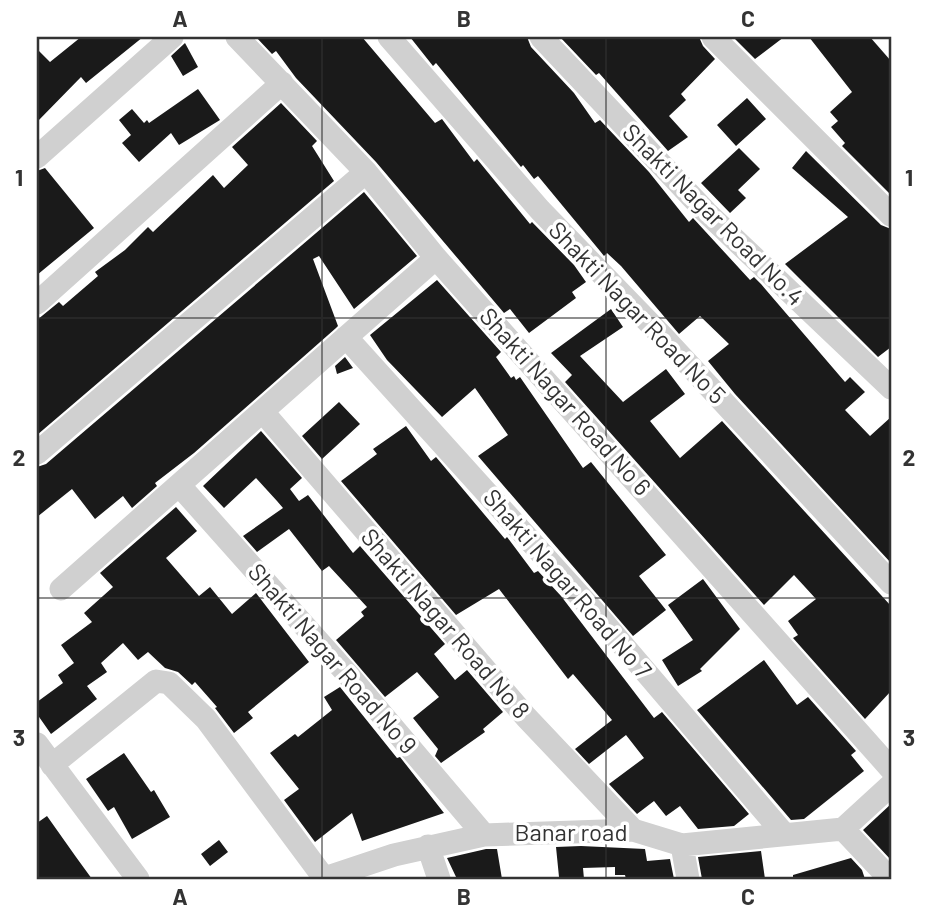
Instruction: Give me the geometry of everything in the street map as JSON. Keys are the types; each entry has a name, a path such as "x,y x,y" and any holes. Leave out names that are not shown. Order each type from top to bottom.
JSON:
{"street":[{"path":"37,157 172,37"},
{"name":"Shakti Nagar Road No 6","path":"237,37 366,172 436,258 891,769"},
{"name":"Shakti Nagar Road No 5","path":"389,37 540,210 664,338 891,583"},
{"name":"Shakti Nagar Road No.4","path":"541,37 706,212 891,388"},
{"path":"713,37 891,215"},
{"path":"37,303 282,83"},
{"path":"37,453 366,172"},
{"path":"61,589 436,258"},
{"name":"Shakti Nagar Road No 7","path":"346,337 598,616 784,834"},
{"name":"Shakti Nagar Road No 8","path":"263,412 526,718 633,830"},
{"name":"Shakti Nagar Road No 9","path":"179,485 350,677 484,835"},
{"path":"52,765 156,681 169,683 206,719 323,879"},
{"path":"37,744 138,879"},
{"path":"890,879 843,828 891,785"},
{"name":"Banar road","path":"323,879 428,846 484,835 633,830 682,845 843,828"},
{"path":"682,845 688,879"},
{"path":"428,846 439,879"}],"building":[{"path":"81,37 143,37 86,83 81,77 37,122 37,49 50,62"},
{"path":"256,37 362,37 435,123 442,119 474,162 477,159 530,224 532,222 574,265 586,282 572,292 576,298 529,333 510,309 504,313 376,162 296,78 276,51 272,54"},
{"path":"410,37 527,37 531,47 574,93 595,123 600,120 649,172 689,222 693,218 750,280 754,277 761,284 845,382 850,377 865,392 845,410 870,436 891,417 891,563 735,394 708,361 729,344 700,316 679,334 621,266 607,253 604,256 538,176 534,179 523,165 521,167 436,63 433,66"},
{"path":"560,37 699,37 715,59 681,94 686,100 669,116 688,137 668,151 599,73 596,75"},
{"path":"733,37 784,37 755,59"},
{"path":"809,37 870,37 891,61 891,195 842,146 845,143 831,127 838,121 830,112 852,92"},
{"path":"185,43 198,67 183,76 171,56"},
{"path":"198,89 220,120 179,145 171,133 139,162 122,143 131,135 119,120 132,109 144,123 147,120 149,123"},
{"path":"747,98 766,119 736,146 717,125"},
{"path":"281,103 317,141 312,146 334,181 37,435 37,320 59,302 63,306 98,276 95,272 125,250 148,227 153,232 213,175 224,188 248,165 232,147"},
{"path":"739,148 760,169 738,190 746,198 730,213 701,183"},
{"path":"806,151 881,225 891,229 891,347 878,357 785,264 848,217 792,168"},
{"path":"45,168 94,228 37,275 37,171"},
{"path":"364,192 417,256 354,309 319,256 313,259 338,326 336,328 194,453 155,483 157,486 132,508 123,496 95,519 72,489 37,517 37,467 46,464"},
{"path":"437,280 501,352 496,357 511,378 514,376 516,380 520,377 583,468 591,462 666,555 639,576 666,610 633,636 478,456 508,435 475,388 442,417 387,360 370,335"},
{"path":"611,309 623,327 580,356 623,402 666,369 685,394 650,421 680,458 722,421 891,606 891,691 865,719 793,638 798,635 788,621 816,599 794,575 764,605 565,382 572,375 551,353"},
{"path":"345,357 353,368 337,374 335,366"},
{"path":"339,402 360,424 322,459 302,436"},
{"path":"406,426 431,461 436,457 505,539 507,537 534,573 538,571 561,596 654,718 662,712 749,814 734,826 698,829 680,806 666,816 654,801 637,814 609,784 644,758 626,735 589,764 575,749 612,720 573,674 568,679 499,589 456,615 341,481 377,454 373,449"},
{"path":"261,431 302,478 290,489 299,501 308,495 353,553 360,546 445,644 434,654 455,680 467,670 503,712 483,729 485,732 441,763 435,756 438,749 413,718 439,697 417,672 385,697 336,640 364,616 361,612 367,607 329,566 322,571 289,529 257,552 243,536 283,508 277,501 256,478 224,508 203,486"},
{"path":"176,507 197,531 166,558 199,596 210,587 232,614 256,593 309,662 248,712 253,718 234,733 215,708 217,707 195,682 192,685 178,672 165,668 148,652 138,660 123,643 101,663 107,672 87,686 97,699 51,734 37,714 37,702 63,683 58,675 74,663 61,645 92,622 84,613 113,587 100,573"},
{"path":"703,579 740,629 700,669 702,671 678,686 662,660 693,640 668,605"},
{"path":"764,660 797,705 808,697 856,751 851,755 864,771 804,819 791,820 697,710"},
{"path":"340,687 444,813 362,841 352,813 315,842 284,800 299,789 270,753 295,734 298,737 332,710 324,697"},
{"path":"124,753 151,792 154,790 170,817 132,839 114,807 108,811 86,779"},
{"path":"891,804 891,860 863,830"},
{"path":"47,816 92,879 37,879 37,823"},
{"path":"219,840 228,852 210,866 201,854"},
{"path":"556,847 645,849 647,861 670,859 674,879 626,879 625,875 615,875 615,867 583,868 584,879 559,877"},
{"path":"497,849 502,879 457,879 447,858"},
{"path":"761,851 765,879 702,879 698,857"},
{"path":"851,858 862,870 865,879 793,879 793,875"}]}
